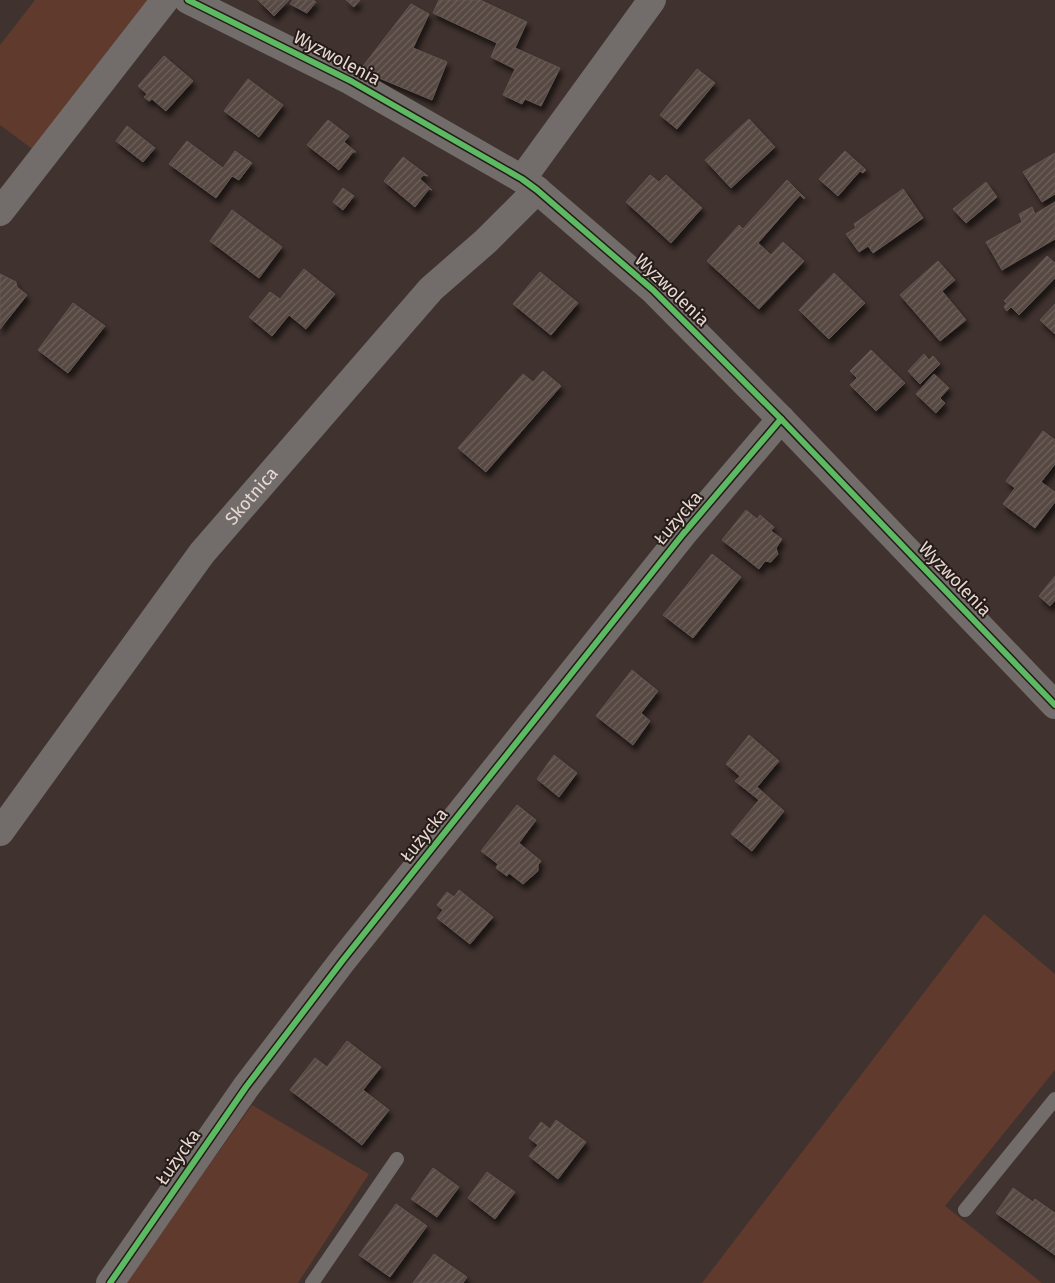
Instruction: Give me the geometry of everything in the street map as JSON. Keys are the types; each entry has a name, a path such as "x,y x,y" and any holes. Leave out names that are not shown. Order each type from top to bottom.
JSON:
{"street":[{"path":"0,212 165,0"},
{"name":"Wyzwolenia","path":"188,0 351,81 530,184 653,290 781,419 1055,705"},
{"name":"Skotnica","path":"0,832 202,553 431,289 486,241 530,184 652,0"},
{"name":"Łużycka","path":"110,1283 246,1087 343,960 683,534 781,419"}],"lane":[{"path":"965,1210 1055,1099"},
{"path":"312,1283 397,1158"}],"shaded area":[{"path":"35,0 151,0 35,151 0,125 0,45"},
{"path":"984,914 1055,974 1055,1070 945,1206 1042,1283 702,1283"},
{"path":"252,1105 369,1174 298,1283 125,1283"}],"building":[{"path":"258,0 289,0 274,16"},
{"path":"293,0 313,0 316,2 307,13 290,4"},
{"path":"346,0 360,0 354,7"},
{"path":"439,0 480,0 527,22 515,48 560,68 541,106 525,99 522,104 503,95 515,69 491,57 497,43 433,13"},
{"path":"411,4 429,14 413,48 447,62 432,100 360,70"},
{"path":"164,56 193,81 166,111 152,99 149,101 144,97 147,94 138,86"},
{"path":"697,69 715,83 677,129 660,115"},
{"path":"248,79 283,105 259,137 224,111"},
{"path":"749,119 775,147 731,188 705,160"},
{"path":"328,120 349,136 344,142 356,152 353,152 339,170 307,145"},
{"path":"127,126 155,148 143,162 116,141"},
{"path":"187,141 223,168 235,151 252,163 239,180 232,176 216,198 169,164"},
{"path":"845,151 866,170 863,173 860,171 838,196 819,179"},
{"path":"1055,153 1055,194 1042,202 1023,172"},
{"path":"403,157 428,176 423,175 420,179 432,190 429,189 415,207 384,181"},
{"path":"650,175 659,182 666,175 702,208 671,243 626,202"},
{"path":"787,180 805,198 800,195 758,243 771,255 783,242 804,261 759,309 707,261 739,225 743,229"},
{"path":"986,182 997,197 966,223 953,209"},
{"path":"343,188 354,196 343,210 333,202"},
{"path":"903,189 923,218 873,253 868,246 859,252 846,234 856,228 854,224"},
{"path":"1055,202 1055,239 1002,270 986,242 1022,222 1019,214 1032,207 1035,214"},
{"path":"232,210 282,247 259,278 210,241"},
{"path":"1047,256 1055,263 1055,278 1019,315 1011,307 1007,311 1004,307 1007,303 1004,301"},
{"path":"938,261 955,280 942,291 966,320 940,341 900,295"},
{"path":"304,269 335,294 306,329 289,315 272,336 249,317 270,292 280,299"},
{"path":"540,272 578,303 551,335 513,304"},
{"path":"834,273 865,303 829,339 799,310"},
{"path":"0,274 16,282 17,287 27,295 0,329"},
{"path":"73,303 105,326 68,373 38,350"},
{"path":"1055,304 1055,334 1040,320"},
{"path":"871,350 905,383 876,411 850,385 857,378 850,371"},
{"path":"924,354 929,360 933,356 940,364 920,384 908,371"},
{"path":"543,371 561,386 486,472 458,448 523,374 533,382"},
{"path":"934,374 949,388 940,398 945,403 936,413 916,394"},
{"path":"1043,431 1055,440 1055,464 1041,482 1055,492 1055,502 1035,528 1003,504 1015,488 1006,481"},
{"path":"746,510 757,519 760,515 774,527 771,531 782,539 776,548 778,554 771,562 765,561 759,569 722,540"},
{"path":"712,554 741,577 693,638 663,615"},
{"path":"1055,576 1055,600 1050,606 1039,596"},
{"path":"632,670 658,691 641,713 650,721 633,745 596,716"},
{"path":"749,735 779,761 757,787 784,811 752,851 731,834 759,800 735,781 740,776 726,764"},
{"path":"554,755 577,773 559,797 537,779"},
{"path":"517,805 536,820 519,843 541,861 538,865 538,871 523,884 509,873 507,876 496,868 498,864 481,851"},
{"path":"459,890 493,917 470,944 437,918 443,910 437,905 447,892 454,897"},
{"path":"347,1041 381,1067 363,1090 389,1110 362,1145 290,1090 315,1058 327,1067"},
{"path":"556,1120 586,1142 558,1179 529,1156 538,1145 529,1138 541,1122 550,1129"},
{"path":"433,1168 459,1187 437,1217 411,1199"},
{"path":"487,1172 515,1192 495,1219 468,1198"},
{"path":"1013,1188 1033,1202 1035,1199 1055,1213 1055,1255 996,1213"},
{"path":"396,1204 427,1226 390,1277 359,1255"},
{"path":"434,1254 467,1277 463,1283 413,1283"}],"cycle path":[{"path":"188,0 351,81 522,179 537,190 653,290 781,419 1055,705"},
{"path":"110,1283 246,1087 343,960 683,534 781,419"}]}
